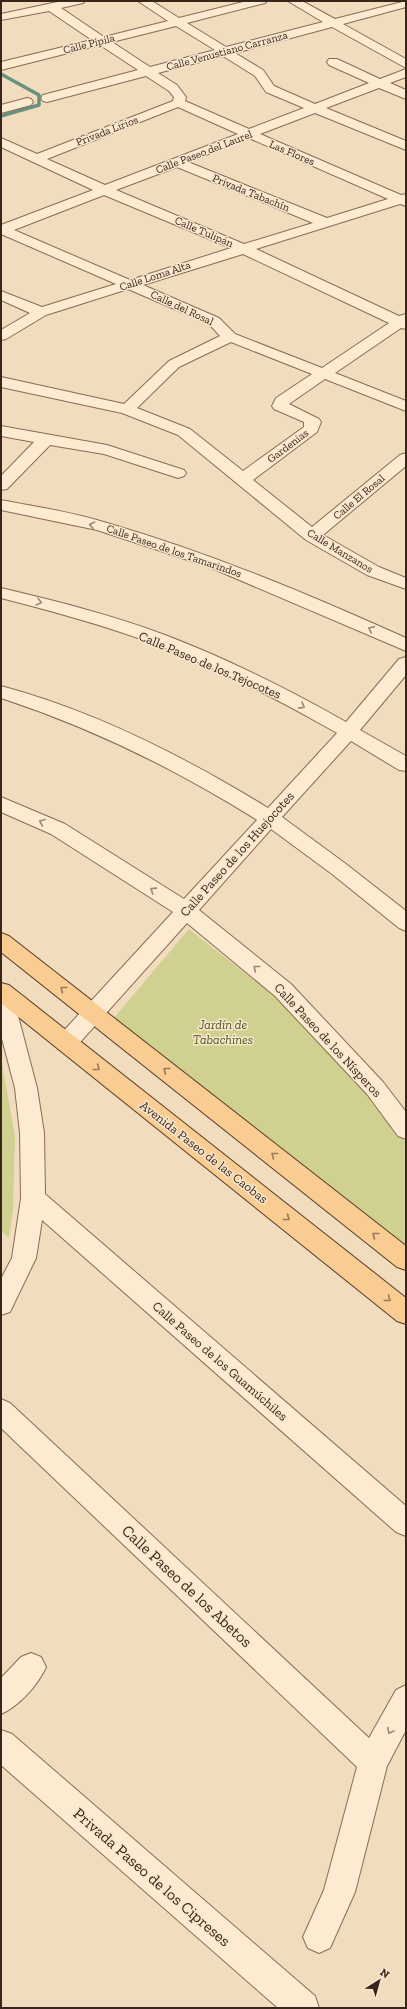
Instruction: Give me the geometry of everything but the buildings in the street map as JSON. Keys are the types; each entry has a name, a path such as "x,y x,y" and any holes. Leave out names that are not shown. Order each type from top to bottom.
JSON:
{"main road":[{"path":"1,941 406,1260"},
{"name":"Avenida Paseo de las Caobas","path":"1,992 406,1313"}],"street":[{"path":"13,1 18,14"},
{"path":"1,17 79,1"},
{"path":"144,1 259,73 270,89 406,146"},
{"name":"Calle Pípila","path":"1,66 262,1"},
{"path":"294,1 406,64"},
{"name":"Calle Venustiano Carranza","path":"47,98 406,4"},
{"path":"51,7 173,88 180,97 178,103"},
{"path":"333,62 406,95"},
{"name":"Calle Paseo del Laurel","path":"1,230 406,72"},
{"path":"1,109 27,102"},
{"name":"Las Flores","path":"178,103 404,200"},
{"name":"Privada Lirios","path":"35,159 178,103"},
{"name":"Calle Tulipán","path":"1,142 104,190 242,248 404,322"},
{"name":"Privada Tabachín","path":"176,162 326,223"},
{"name":"Calle Loma Alta","path":"1,336 41,312 130,285 242,248 404,200"},
{"name":"Calle del Rosal","path":"1,230 214,321 230,337 406,406"},
{"path":"1,295 41,312"},
{"path":"323,374 404,322"},
{"path":"128,409 174,364 230,337"},
{"name":"Gardenias","path":"243,479 311,429 313,422 310,419 280,406 282,401 323,374"},
{"name":"Calle Manzanos","path":"1,382 128,409 184,432 312,536 373,571 406,584"},
{"path":"1,431 47,438 107,450 178,473"},
{"path":"1,485 47,438"},
{"name":"Calle El Rosal","path":"312,536 406,458"},
{"name":"Calle Paseo de los Tamarindos","path":"1,504 101,526 215,563 315,604 406,645"},
{"name":"Calle Paseo de los Tejocotes","path":"1,593 48,604 158,640 256,682 349,731 406,766"},
{"name":"Calle Paseo de los Huejocotes","path":"66,1043 185,910 349,731 406,663"},
{"path":"1,692 104,730 188,770 269,818 350,877 406,923"},
{"name":"Calle Paseo de los Nísperos","path":"1,804 58,829 185,910 283,990 375,1088 406,1130"},
{"path":"1,992 26,1088 32,1133 33,1198 24,1258 1,1304"},
{"name":"Calle Paseo de los Guamúchiles","path":"33,1198 406,1523"},
{"name":"Calle Paseo de los Abetos","path":"1,1411 373,1762"},
{"path":"1,1699 31,1667"},
{"path":"319,1937 339,1892 373,1762 406,1700"},
{"name":"Privada Paseo de los Cipreses","path":"1,1745 303,2008"}],"green space":[{"name":"Jardín de Tabachines","path":"189,929 273,995 368,1091 406,1142 406,1251 113,1019"},
{"path":"1,1058 15,1136 13,1209 9,1238 1,1231"}],"waterway":[{"path":"1,74 39,95 39,105 1,116"}]}
